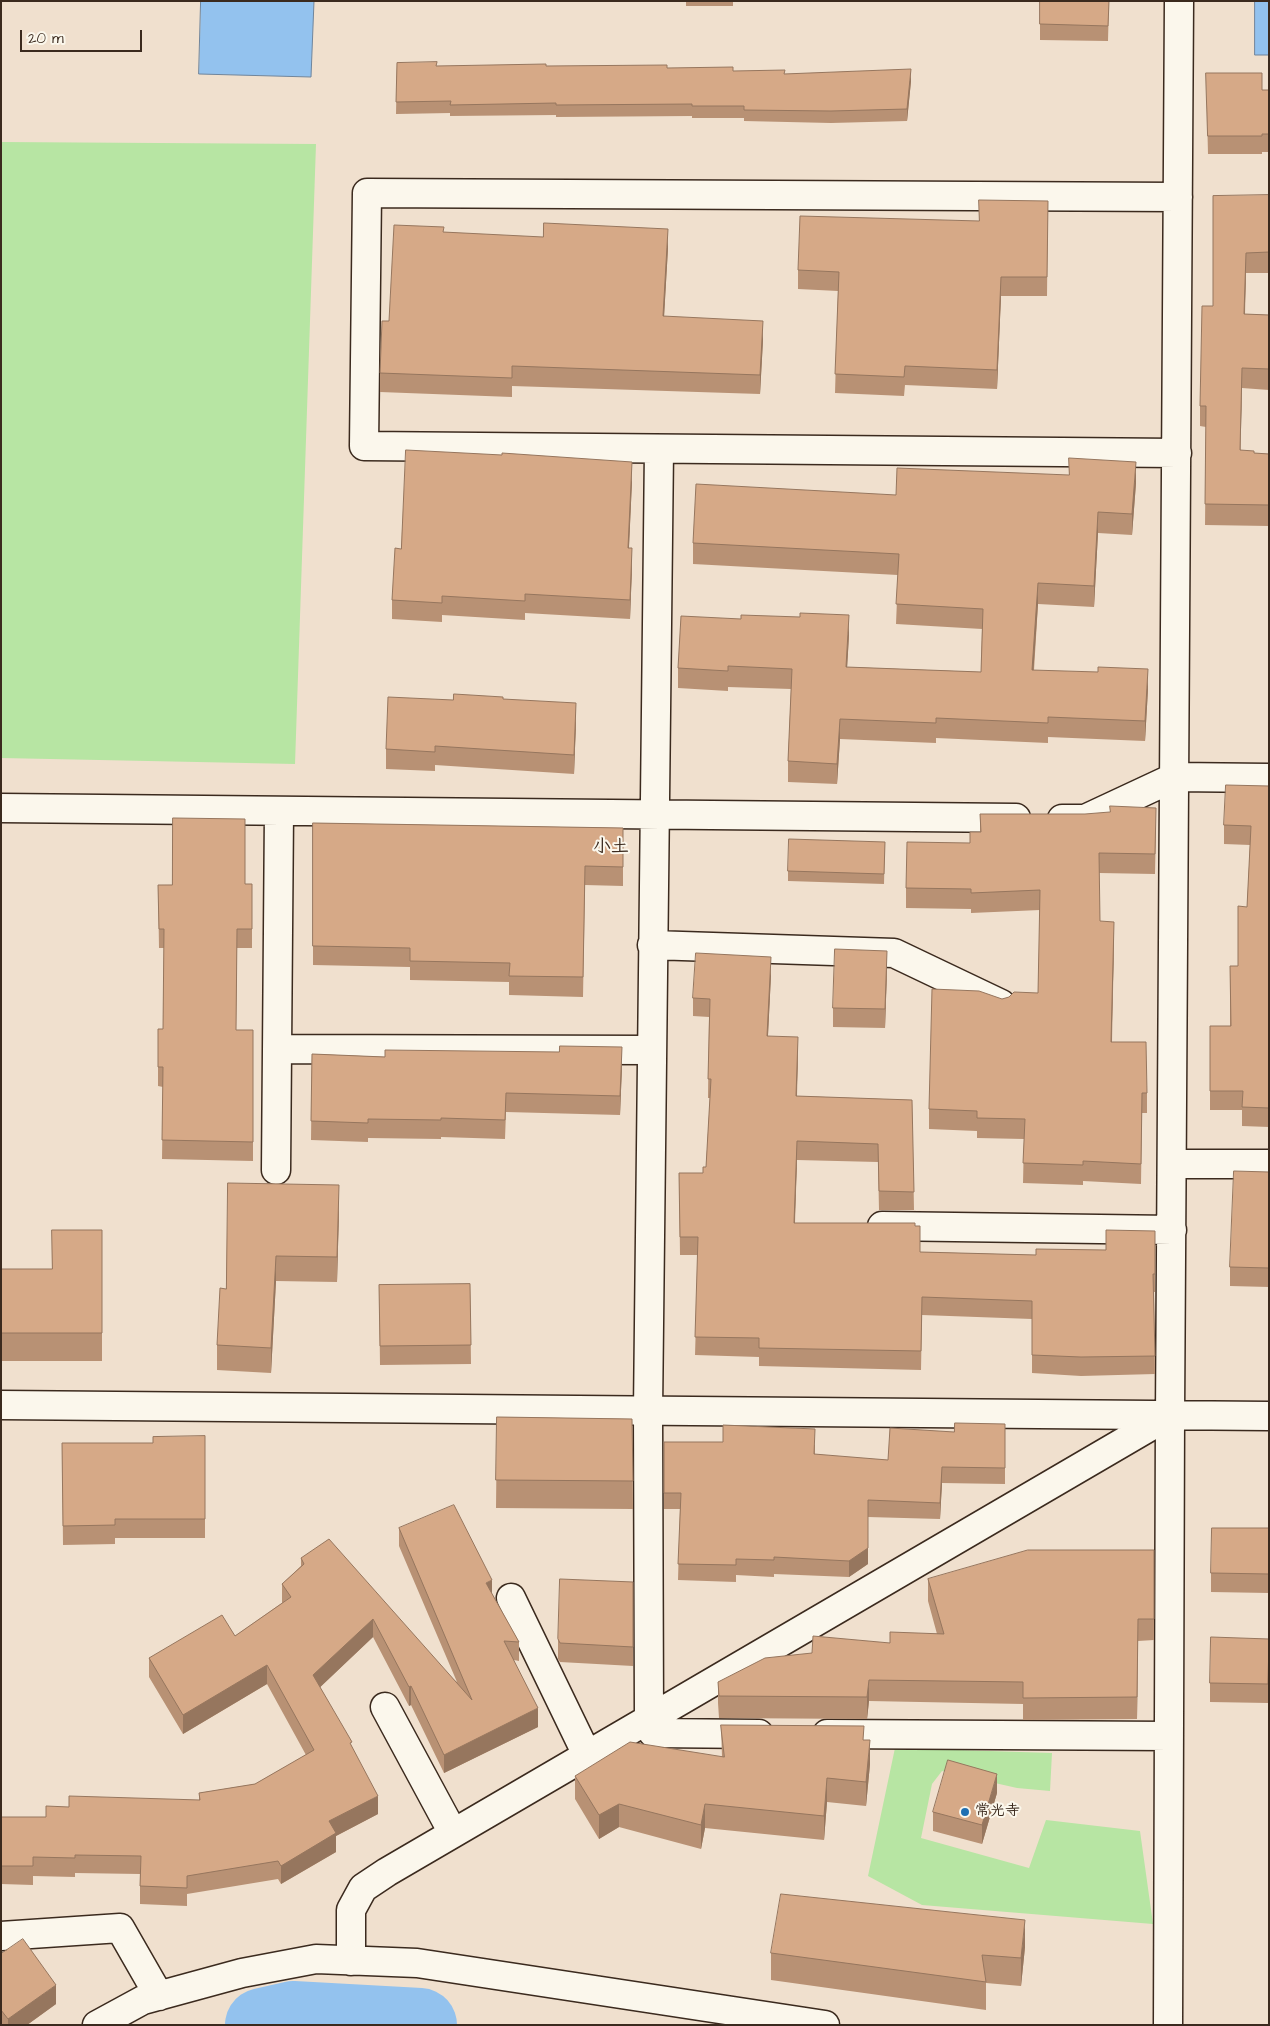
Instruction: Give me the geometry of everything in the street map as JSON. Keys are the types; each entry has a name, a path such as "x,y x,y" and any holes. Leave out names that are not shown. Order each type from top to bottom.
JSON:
{"street":[{"path":"1168,2025 1179,1"},
{"path":"1176,453 364,446 367,193 1178,197"},
{"path":"659,449 648,1411 649,1719 653,1734 1169,1736"},
{"path":"1,808 1086,819 1175,778 1269,778"},
{"path":"276,1170 279,811"},
{"path":"652,945 894,953 1001,1004"},
{"path":"277,1049 651,1050"},
{"path":"1172,1164 1269,1164"},
{"path":"859,1225 1172,1230"},
{"path":"1,1405 1269,1416"},
{"path":"351,1961 351,1910 363,1888 386,1872 1170,1416"},
{"path":"511,1598 587,1755"},
{"path":"385,1707 453,1833"},
{"path":"1,1936 120,1928 159,1996"},
{"path":"97,2025 143,2000 242,1973 316,1959 417,1963 824,2025"}],"green space":[{"path":"1,142 316,144 295,764 1,758"},
{"path":"895,1748 1052,1753 1050,1791 1017,1788 942,1771 932,1784 921,1838 1029,1868 1046,1820 1140,1831 1153,1924 922,1905 868,1876"}],"water":[{"path":"201,1 314,1 311,77 199,74"},
{"path":"1255,1 1269,1 1269,55 1255,55"}],"building":[{"path":"1040,1 1109,1 1108,26 1040,24"},
{"path":"437,62 436,66 546,64 546,66 667,65 667,68 733,67 733,71 785,70 784,74 911,69 907,109 831,111 744,110 744,106 692,106 692,104 556,105 556,103 450,105 451,101 396,102 397,63"},
{"path":"1206,73 1262,73 1262,90 1269,90 1269,134 1262,134 1262,136 1208,136"},
{"path":"1269,195 1269,252 1246,253 1244,314 1269,315 1269,369 1242,368 1240,450 1269,454 1269,505 1205,504 1206,406 1200,406 1202,306 1213,306 1213,196"},
{"path":"979,200 1048,201 1047,277 1001,277 997,370 905,366 904,377 835,374 839,272 798,270 800,216 979,221"},
{"path":"544,223 668,229 663,316 763,321 760,375 512,366 512,378 380,373 382,321 389,321 394,225 444,227 443,232 543,237"},
{"path":"406,450 502,455 502,453 632,462 628,548 632,548 630,600 525,594 525,601 442,596 442,603 392,600 395,548 401,549"},
{"path":"1069,458 1136,462 1132,514 1098,512 1094,586 1038,583 1032,670 1098,672 1098,667 1148,669 1145,721 1048,717 1048,723 936,718 936,723 840,719 837,764 788,761 792,669 728,666 728,671 678,668 681,616 741,619 741,615 800,617 800,613 849,615 846,667 981,672 983,609 896,604 899,554 693,543 696,484 896,495 897,468 1069,475"},
{"path":"454,694 576,703 574,755 435,746 435,752 386,749 388,697 453,700"},
{"path":"1226,785 1269,786 1269,1108 1242,1107 1243,1091 1210,1091 1210,1026 1231,1026 1230,966 1238,966 1238,906 1247,907 1251,826 1224,825"},
{"path":"1110,806 1156,808 1155,854 1099,853 1100,921 1114,922 1111,1042 1146,1042 1147,1093 1142,1093 1141,1164 1083,1161 1083,1165 1023,1163 1025,1119 977,1118 977,1111 929,1109 932,989 979,991 1002,999 1009,997 1014,992 1038,993 1040,890 971,893 971,889 906,888 907,842 970,843 970,832 981,832 980,814 1085,814 1110,812"},
{"path":"173,818 245,819 245,884 252,884 252,929 237,929 236,1030 253,1030 253,1142 162,1140 163,1067 158,1067 158,1029 163,1029 164,929 159,929 158,885 172,885"},
{"path":"313,823 623,828 623,867 585,866 583,977 509,976 510,963 410,961 410,948 313,946"},
{"path":"789,839 885,842 884,874 788,871"},
{"path":"835,949 887,951 885,1009 833,1008"},
{"path":"696,953 771,957 767,1036 798,1037 796,1096 912,1100 914,1192 879,1191 878,1144 797,1141 794,1223 915,1223 915,1226 920,1226 920,1252 1036,1255 1036,1249 1106,1250 1106,1230 1155,1231 1155,1274 1153,1274 1155,1356 1081,1357 1032,1355 1032,1301 922,1297 921,1351 759,1348 759,1338 695,1337 698,1237 680,1237 679,1173 703,1173 703,1167 706,1167 711,1079 708,1079 710,999 693,998"},
{"path":"560,1046 622,1047 620,1096 506,1093 505,1120 441,1118 441,1120 368,1119 368,1123 311,1121 312,1054 385,1057 385,1050 559,1052"},
{"path":"1234,1171 1269,1172 1269,1268 1230,1267"},
{"path":"228,1183 339,1185 337,1257 276,1256 271,1348 217,1345 220,1288 226,1289"},
{"path":"52,1230 102,1230 102,1333 1,1333 1,1269 52,1269"},
{"path":"470,1284 471,1345 380,1346 379,1285"},
{"path":"497,1417 632,1419 633,1481 496,1480"},
{"path":"955,1423 1005,1424 1005,1468 942,1467 940,1503 868,1500 868,1548 849,1561 774,1557 774,1560 736,1559 736,1565 678,1564 681,1493 664,1493 664,1442 723,1442 723,1425 815,1429 814,1454 888,1460 890,1428 954,1432"},
{"path":"205,1436 205,1519 115,1519 115,1525 63,1526 62,1443 153,1443 153,1437"},
{"path":"454,1505 492,1580 486,1583 519,1642 504,1641 538,1708 444,1755 411,1686 409,1687 373,1619 313,1675 352,1742 350,1743 378,1796 329,1821 336,1833 281,1866 278,1861 187,1876 187,1888 140,1886 141,1856 75,1855 75,1858 33,1857 33,1866 1,1866 1,1817 46,1817 46,1806 69,1807 69,1796 200,1800 199,1793 255,1784 314,1750 267,1665 183,1715 149,1658 222,1615 235,1636 291,1597 282,1584 304,1564 301,1558 329,1539 472,1700 399,1528"},
{"path":"1212,1528 1269,1528 1269,1574 1211,1573"},
{"path":"1028,1550 1154,1550 1154,1619 1138,1619 1137,1697 1023,1698 1023,1682 869,1680 867,1697 719,1696 718,1682 765,1658 812,1653 813,1636 890,1643 890,1632 944,1634 928,1579"},
{"path":"560,1579 633,1582 633,1647 560,1643 558,1639"},
{"path":"1211,1637 1269,1639 1268,1684 1210,1683"},
{"path":"721,1725 864,1726 863,1740 870,1740 866,1782 827,1778 824,1816 705,1804 701,1825 619,1804 599,1815 575,1776 630,1742 724,1757"},
{"path":"948,1760 997,1774 982,1825 933,1812"},
{"path":"781,1894 1025,1920 1021,1958 982,1955 986,1982 771,1953"},
{"path":"23,1939 56,1985 8,2019 1,2010 1,1954"}],"waterway":[{"path":"262,2025 293,2018 420,2025"}],"place":[{"name":"常光寺","path":"965,1812"}],"district":[{"name":"小土","path":"611,848"}]}
